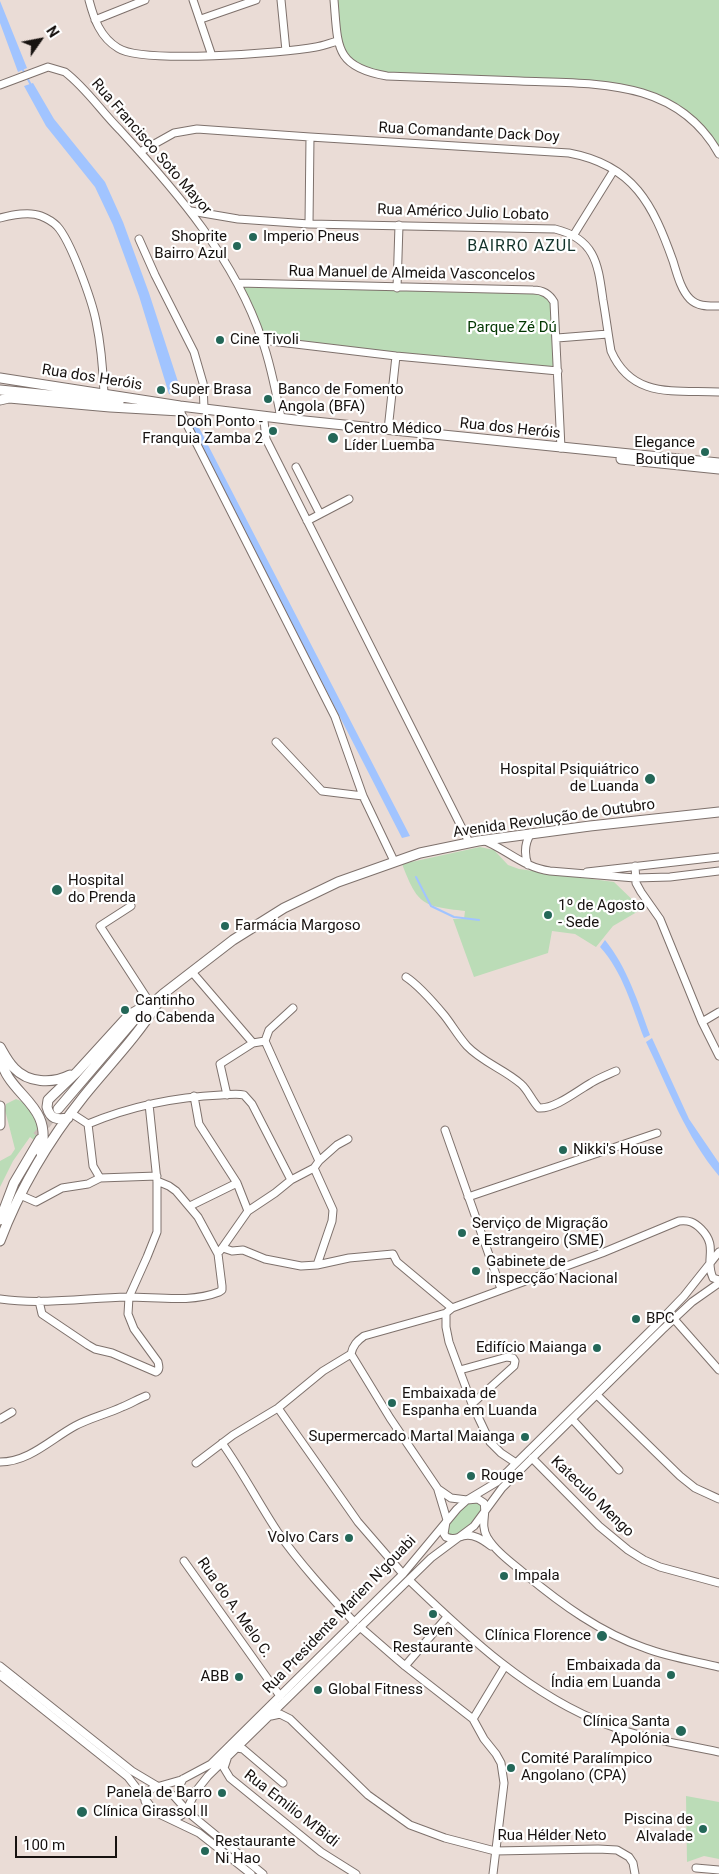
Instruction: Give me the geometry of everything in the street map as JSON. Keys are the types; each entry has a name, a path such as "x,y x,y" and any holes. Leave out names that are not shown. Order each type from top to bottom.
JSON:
{"main road":[{"name":"Rua dos Heróis","path":"0,378 104,394 180,409"},
{"path":"0,390 6,396"},
{"name":"Rua dos Heróis","path":"6,396 110,407 204,409 388,430 719,463"},
{"name":"Rua dos Heróis","path":"6,396 129,403 264,421 719,470"},
{"name":"Avenida Revolução de Outubro","path":"1,1237 20,1195 65,1113 134,1020 233,940 284,908 338,882 394,861 469,842 719,812"},
{"name":"Avenida Revolução de Outubro","path":"163,995 143,1028 84,1095 58,1119 53,1118 47,1111 46,1104 52,1096 77,1072 129,1015 163,995"},
{"path":"0,1048 16,1070 32,1079 56,1080 77,1072"},
{"path":"0,1055 3,1067 10,1080 32,1103 41,1122 44,1139 40,1158"},
{"path":"0,1106 0,1125"},
{"path":"0,1206 10,1180 38,1138 14,1183 0,1220"}],"street":[{"path":"89,0 95,20 106,40 129,53 212,56 286,51 316,47 338,41"},
{"path":"95,20 145,0"},
{"path":"193,0 212,56"},
{"path":"201,19 256,0"},
{"path":"281,0 286,51"},
{"path":"334,0 338,41 343,55 351,64 365,71 387,76 596,84 638,90 666,102 690,118 708,136 719,154"},
{"name":"Rua Francisco Soto Mayor","path":"0,85 48,67 65,72 140,152 191,211 238,283 262,340 281,418"},
{"name":"Rua Comandante Dack Doy","path":"140,152 174,133 197,129 310,138 569,153 594,159 614,170 633,185 654,213 688,297 698,304 719,306"},
{"path":"309,224 310,138"},
{"path":"573,236 614,170"},
{"name":"Rua Américo Julio Lobato","path":"191,211 244,220 309,224 555,229 573,236 582,242 592,253 598,266 611,351 624,373 639,384 658,389 719,392"},
{"path":"0,218 22,214 41,216 57,226 64,237 85,285 96,320 102,360 104,394"},
{"path":"204,230 210,214"},
{"path":"397,288 399,225"},
{"path":"139,239 194,352 203,383 204,409"},
{"name":"Rua Manuel de Almeida Vasconcelos","path":"238,283 540,290 549,294 554,302 561,448"},
{"path":"556,338 608,334"},
{"path":"262,340 396,356 558,372"},
{"path":"388,430 396,356"},
{"path":"180,409 335,717 363,796 394,861"},
{"path":"264,421 266,440 469,842"},
{"path":"296,466 320,514"},
{"path":"307,521 349,500"},
{"path":"276,742 322,791 363,796"},
{"path":"528,865 525,849 531,834"},
{"path":"482,840 539,870 635,878 670,877 719,871"},
{"path":"574,874 719,857"},
{"path":"635,866 635,878 641,892 660,919 702,1022 719,1056"},
{"path":"131,906 100,926 150,1003"},
{"path":"192,972 253,1043"},
{"path":"406,976 445,1015 453,1030 468,1047 488,1063 511,1076 522,1085 539,1108 554,1105 593,1081 616,1071"},
{"path":"293,1008 269,1030 265,1041 319,1161"},
{"path":"702,1022 719,1012"},
{"path":"227,1095 220,1064 253,1043 265,1041"},
{"path":"65,1113 88,1124 116,1113 149,1104 194,1096 240,1094 246,1096 291,1180"},
{"path":"194,1096 199,1124 237,1183 248,1210"},
{"path":"39,1301 42,1314 88,1345 156,1372 160,1366 130,1321 129,1297 157,1232 157,1179 149,1104"},
{"path":"88,1124 93,1166 100,1178"},
{"path":"445,1130 501,1289"},
{"path":"468,1197 656,1133"},
{"path":"220,1251 248,1210 275,1193 291,1180 314,1168 337,1144 348,1139"},
{"path":"314,1168 333,1210 332,1221 316,1265"},
{"path":"0,1299 39,1301 129,1297 185,1298 222,1290 220,1251 190,1206 176,1191 157,1179 100,1178 88,1184 62,1188 36,1202 20,1195"},
{"path":"190,1206 237,1183"},
{"path":"196,1463 222,1443 278,1408 323,1371 351,1354 357,1341 364,1336 449,1310 501,1289 602,1253 679,1221 688,1220 695,1223 710,1238 710,1272 713,1278 719,1282"},
{"path":"220,1251 243,1250 266,1259 288,1264 316,1265 349,1258 393,1254 397,1262 449,1310"},
{"name":"Rua Presidente Marien N'gouabi","path":"406,1577 447,1520 467,1500 497,1482 657,1324 684,1296 719,1252"},
{"name":"Rua Presidente Marien N'gouabi","path":"157,1786 183,1779 211,1764 406,1577 462,1536 484,1514 502,1488 532,1458 692,1302 719,1282"},
{"path":"449,1310 446,1327 472,1404 490,1442 501,1453 516,1463"},
{"path":"674,1320 718,1366"},
{"path":"351,1354 390,1418 438,1489 447,1520 444,1534 446,1537 454,1539 462,1536 480,1538 549,1594 610,1633 666,1655 719,1667"},
{"path":"460,1370 507,1356 515,1361 514,1366 472,1404"},
{"path":"596,1395 680,1476 695,1488 719,1499"},
{"path":"0,1462 8,1462 39,1450 88,1420 122,1408 146,1396"},
{"path":"278,1408 358,1522 406,1577 447,1617 504,1666 570,1708 608,1725 642,1737 719,1752"},
{"path":"0,1419 12,1412"},
{"path":"572,1420 619,1470"},
{"path":"222,1443 236,1462 278,1532 310,1574 357,1624 405,1666 473,1719 484,1739 496,1754 503,1772 504,1783 493,1874"},
{"name":"Kateculo Mengo","path":"532,1458 599,1526 628,1550 660,1567 719,1583"},
{"path":"438,1489 451,1498 467,1500 475,1498 482,1501 485,1507 482,1519 484,1530 499,1552"},
{"name":"Rua do A. Melo C.","path":"184,1561 280,1696"},
{"path":"405,1666 447,1617"},
{"name":"Rua Presidente Marien N'gouabi","path":"187,1810 196,1792 208,1776 228,1756 241,1747 357,1624"},
{"path":"0,1666 132,1771 174,1796 187,1810 262,1874"},
{"path":"473,1719 504,1666"},
{"path":"0,1674 128,1777 155,1812 199,1832 251,1874"},
{"path":"290,1696 286,1702 285,1709 290,1719"},
{"path":"269,1717 280,1714 290,1719"},
{"name":"Rua Hélder Neto","path":"290,1719 361,1789 392,1814 410,1825 462,1843 495,1851 598,1848 617,1850 628,1857 633,1863 635,1874"},
{"path":"241,1747 283,1783"},
{"name":"Rua Emilio M'Bidi","path":"228,1756 224,1768 230,1778 321,1852 356,1874"},
{"path":"208,1776 219,1773 230,1778"},
{"path":"183,1779 180,1785 182,1791 187,1794 196,1792"},
{"path":"145,1801 147,1791 157,1786"},
{"path":"173,1820 183,1815 187,1810"},
{"path":"696,1868 719,1870"}],"green space":[{"path":"334,0 719,0 719,154 690,118 638,90 371,73 343,55"},
{"name":"Parque Zé Dú","path":"238,283 533,290 552,298 558,371 262,340"},
{"name":"1º de Agosto - Sede","path":"480,847 494,850 508,865 519,869 614,882 642,909 613,926 596,947 575,934 552,931 548,953 474,977 453,919 464,919 465,911 430,905 423,901 413,888 402,864"},
{"path":"16,1099 25,1104 36,1123 40,1141 39,1149 30,1170 0,1225 0,1217 38,1143 30,1137 13,1161 0,1187 0,1161 11,1155 15,1149 5,1110 6,1104"},
{"path":"473,1500 479,1501 483,1509 463,1534 447,1536 451,1518 462,1507"},
{"name":"Piscina de Alvalade","path":"686,1796 719,1802 719,1859 704,1856 687,1862"}],"water":[{"path":"0,1 27,68 18,72 0,23"},
{"path":"33,83 54,119 105,182 123,222 149,293 182,394 169,394 139,296 113,225 95,187 46,126 24,86"},
{"path":"186,417 194,418 410,836 402,838"},
{"path":"605,940 626,973 636,998 650,1035 644,1038 621,979 615,967 600,947"},
{"path":"652,1038 689,1119 719,1163 719,1176 707,1161 678,1112 646,1042"}],"waterway":[{"path":"23,70 31,85"},
{"path":"416,877 431,906 454,917 479,920"}],"tunnel":[{"path":"37,1136 58,1109"}],"place":[{"name":"Imperio Pneus","path":"253,237"},
{"name":"Shoprite Bairro Azul","path":"237,246"},
{"name":"Cine Tivoli","path":"220,340"},
{"name":"Super Brasa","path":"161,390"},
{"name":"Banco de Fomento Angola (BFA)","path":"268,399"},
{"name":"Dooh Ponto - Franquia Zamba 2","path":"273,431"},
{"name":"Centro Médico Líder Luemba","path":"333,438"},
{"name":"Elegance Boutique","path":"705,452"},
{"name":"Hospital Psiquiátrico de Luanda","path":"650,779"},
{"name":"Hospital do Prenda","path":"57,890"},
{"name":"1º de Agosto - Sede","path":"548,915"},
{"name":"Farmácia Margoso","path":"225,926"},
{"name":"Cantinho do Cabenda","path":"125,1010"},
{"name":"Nikki's House","path":"563,1150"},
{"name":"Serviço de Migração e Estrangeiro (SME)","path":"462,1233"},
{"name":"Gabinete de Inspecção Nacional","path":"476,1271"},
{"name":"BPC","path":"636,1319"},
{"name":"Edifício Maianga","path":"597,1348"},
{"name":"Embaixada de Espanha em Luanda","path":"392,1403"},
{"name":"Supermercado Martal Maianga","path":"525,1437"},
{"name":"Rouge","path":"471,1476"},
{"name":"Volvo Cars","path":"349,1538"},
{"name":"Impala","path":"504,1576"},
{"name":"Seven Restaurante","path":"433,1614"},
{"name":"Clínica Florence","path":"602,1636"},
{"name":"Embaixada da Índia em Luanda","path":"671,1675"},
{"name":"ABB","path":"239,1677"},
{"name":"Global Fitness","path":"318,1690"},
{"name":"Clínica Santa Apolónia","path":"681,1731"},
{"name":"Comité Paralímpico Angolano (CPA)","path":"511,1768"},
{"name":"Panela de Barro","path":"222,1793"},
{"name":"Clínica Girassol II","path":"82,1812"},
{"name":"Piscina de Alvalade","path":"703,1829"},
{"name":"Restaurante Ni Hao","path":"205,1851"}],"district":[{"name":"BAIRRO AZUL","path":"522,247"}]}
